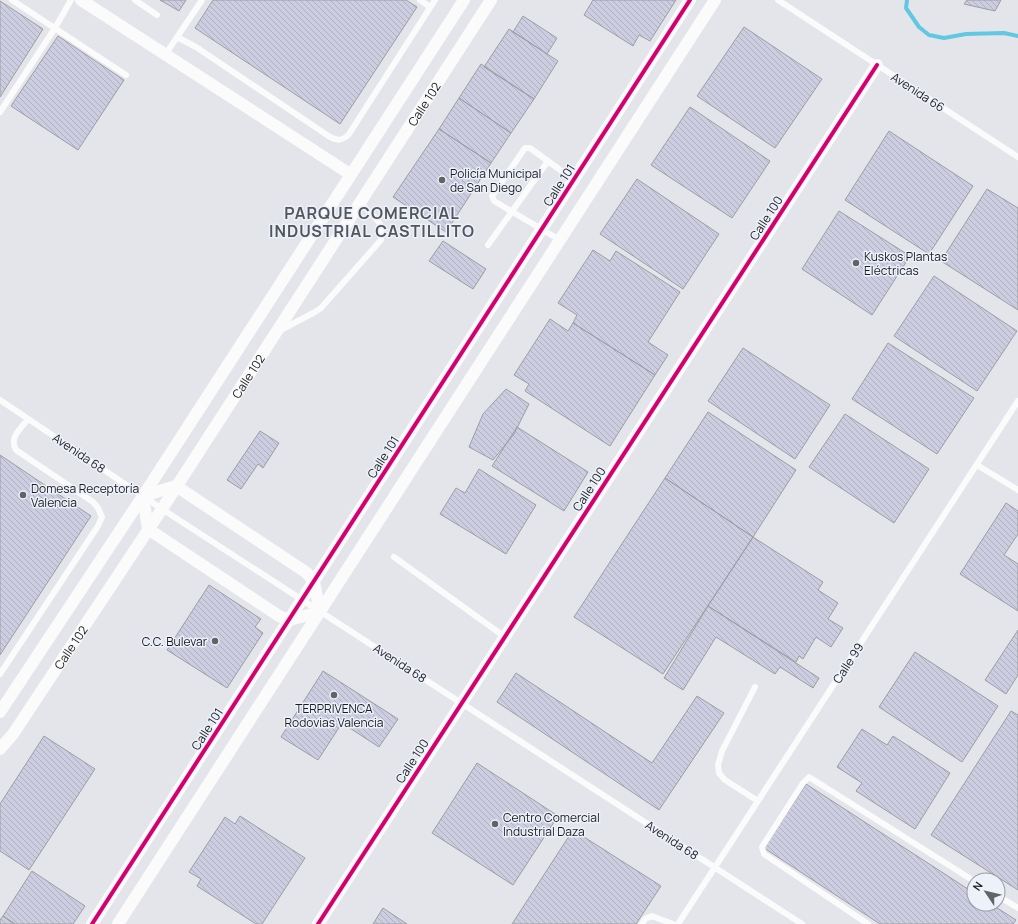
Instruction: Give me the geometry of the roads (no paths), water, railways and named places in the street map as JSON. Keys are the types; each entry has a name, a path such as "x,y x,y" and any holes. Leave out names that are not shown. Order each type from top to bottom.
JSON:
{"street":[{"path":"81,0 350,174"},
{"name":"Calle 102","path":"0,712 143,496 464,0"},
{"name":"Calle 102","path":"0,749 13,734 162,509 491,0"},
{"name":"Calle 101","path":"92,924 690,0"},
{"path":"118,924 715,0"},
{"name":"Calle 100","path":"318,924 877,65"},
{"path":"176,486 307,573 314,582 320,612 289,620 279,616 148,529 143,496 176,486"},
{"path":"148,838 166,850"}],"lane":[{"path":"12,0 126,75"},
{"path":"0,112 55,28 71,0"},
{"path":"135,0 157,15"},
{"path":"165,55 202,0"},
{"path":"420,0 430,7"},
{"path":"177,37 330,137 337,140 344,139 349,134 435,0"},
{"name":"Avenida 66","path":"778,0 1018,157"},
{"path":"560,240 494,201 492,196 525,148 530,148 574,180"},
{"path":"488,245 548,161"},
{"path":"275,333 321,308 380,240 382,228 378,221 360,202"},
{"name":"Avenida 68","path":"0,400 162,509 802,924"},
{"name":"Calle 99","path":"678,924 1018,401"},
{"path":"0,674 98,526 102,516 93,502 16,450 13,444 14,438 28,419"},
{"path":"977,464 1018,490"},
{"path":"394,557 505,636"},
{"path":"755,687 722,751 718,765 719,772 725,780 758,801"},
{"path":"868,924 764,854 762,847 803,783 809,777 966,876"},
{"path":"1006,901 1018,908"},
{"path":"642,924 645,919 652,916 674,924"}],"waterway":[{"path":"907,0 906,8 919,27 929,35 944,38 966,34 1004,33 1018,36"}],"place":[{"name":"Policía Municipal de San Diego","path":"442,180"},
{"name":"Kuskos Plantas Eléctricas","path":"856,263"},
{"name":"Domesa Receptoría Valencia","path":"23,495"},
{"name":"C.C. Bulevar","path":"215,641"},
{"name":"TERPRIVENCA Rodovias Valencia","path":"334,695"},
{"name":"Centro Comercial Industrial Daza","path":"495,824"}],"district":[{"name":"PARQUE COMERCIAL INDUSTRIAL CASTILLITO","path":"372,222"}]}
